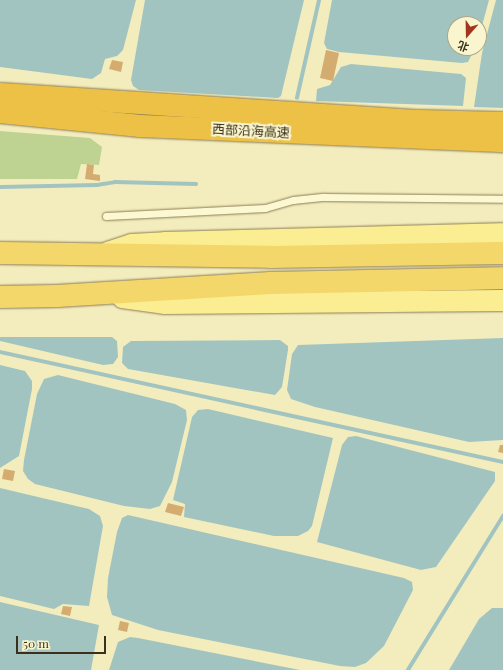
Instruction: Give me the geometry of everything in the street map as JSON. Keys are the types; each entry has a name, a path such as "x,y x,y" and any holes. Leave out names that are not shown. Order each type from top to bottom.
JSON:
{"highway":[{"name":"西部沿海高速","path":"0,94 403,120 503,123"},
{"name":"西部沿海高速","path":"0,112 140,126 503,141"},
{"path":"0,253 102,253 270,258 503,253"},
{"path":"0,297 106,293 271,282 503,278"}],"main road":[{"path":"102,253 131,244 164,242 503,233"},
{"path":"106,293 164,303 503,300"}],"lane":[{"path":"106,216 264,208 293,200 324,197 503,199"}],"green space":[{"path":"0,131 90,138 102,147 99,165 81,164 77,179 0,179"}],"water":[{"path":"0,0 136,0 123,50 117,56 105,59 101,73 92,79 0,67"},
{"path":"145,0 304,0 281,96 278,98 139,90 133,86 131,80"},
{"path":"332,0 489,0 485,16 447,16 447,56 471,56 468,62 462,63 339,52 327,49 324,43"},
{"path":"496,0 503,0 503,108 474,107 482,56 487,56 487,34"},
{"path":"351,64 461,74 466,78 463,106 316,101 317,89 330,85 341,67"},
{"path":"0,337 112,337 117,341 118,357 113,364 103,365 0,341"},
{"path":"503,338 503,440 469,442 315,407 291,399 287,390 292,354 298,345"},
{"path":"280,340 288,346 288,350 282,387 275,395 128,369 122,363 123,347 131,341"},
{"path":"0,365 25,371 32,381 32,389 19,456 0,468"},
{"path":"58,375 175,404 186,410 187,420 172,482 160,506 150,509 124,506 35,484 28,479 23,471 24,460 37,394 44,379"},
{"path":"208,409 333,438 312,526 308,531 298,536 274,536 184,517 185,504 173,500 192,417 198,410"},
{"path":"356,436 495,472 495,481 436,567 421,570 317,542 342,445 348,437"},
{"path":"0,488 89,509 100,516 103,526 89,606 63,604 54,609 0,596"},
{"path":"128,515 404,578 412,582 413,590 384,646 366,663 355,667 340,666 158,630 112,615 107,597 108,578 117,532 122,518"},
{"path":"0,602 99,625 91,670 0,670"},
{"path":"492,608 503,608 503,670 449,670 479,619"},
{"path":"130,637 300,670 109,670 118,642"}],"pier":[{"path":"138,91 157,93 279,100 139,92"},
{"path":"314,102 412,107 316,103"},
{"path":"412,107 464,108 460,109"}],"building":[{"path":"326,50 339,53 333,81 320,78"},
{"path":"112,60 123,62 121,72 109,69"},
{"path":"87,164 94,165 93,174 100,175 100,181 85,179"},
{"path":"500,445 503,445 503,453 498,452"},
{"path":"4,469 15,471 13,481 2,479"},
{"path":"168,503 184,507 181,516 165,512"},
{"path":"63,606 72,607 70,616 61,614"},
{"path":"120,621 129,623 127,632 118,630"}],"waterway":[{"path":"297,98 319,0"},
{"path":"0,187 97,185 115,182 196,184"},
{"path":"0,352 503,462"},
{"path":"408,670 503,516"}]}
